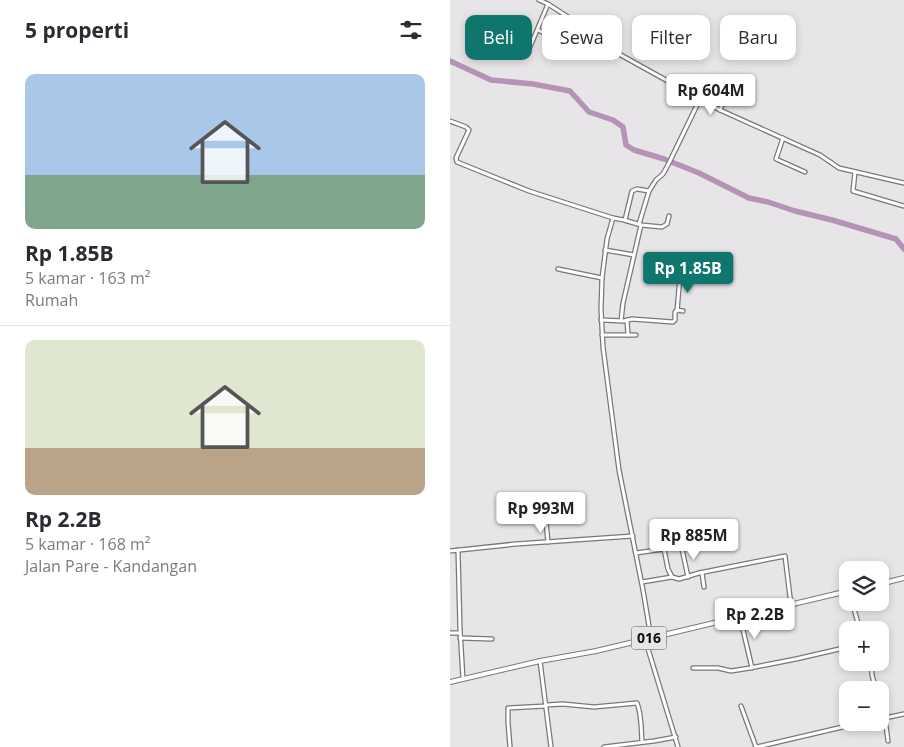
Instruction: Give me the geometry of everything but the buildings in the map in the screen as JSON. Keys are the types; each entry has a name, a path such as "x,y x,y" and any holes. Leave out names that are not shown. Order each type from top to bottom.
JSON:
{"main road":[{"path":"889,582 904,578"},
{"name":"016","path":"450,682 540,661 596,651 839,594"}],"street":[{"path":"539,0 579,24 619,54 720,110 822,156 839,168 904,183"},
{"path":"532,44 548,4"},
{"path":"538,30 542,32"},
{"path":"720,110 728,93"},
{"path":"621,321 640,224 649,191 656,180 663,174 700,99"},
{"path":"450,121 469,130 456,158 457,162 529,191 613,218 662,227 667,224 668,216"},
{"path":"783,138 776,159 805,172"},
{"path":"856,172 852,191 904,206"},
{"path":"625,220 632,191 637,189 649,191"},
{"path":"613,218 607,239 602,278 602,335 619,470 642,582 651,638"},
{"path":"606,250 634,255"},
{"path":"558,269 602,278"},
{"path":"601,320 621,321 632,319 673,322 680,276"},
{"path":"676,311 683,311"},
{"path":"627,320 628,335"},
{"path":"602,335 636,334"},
{"path":"544,501 548,542"},
{"path":"450,551 633,536"},
{"path":"682,548 688,577"},
{"path":"636,553 664,549 668,569 672,577"},
{"path":"458,550 463,679"},
{"path":"642,582 672,577 679,579 702,572 785,556 791,605"},
{"path":"702,572 704,586"},
{"path":"740,617 752,668"},
{"path":"450,633 460,633"},
{"path":"460,638 492,639"},
{"path":"645,639 678,747"},
{"path":"693,668 718,668 731,671 839,649"},
{"path":"540,661 550,747"},
{"path":"510,747 508,708 563,704 594,707 638,703 642,742"},
{"path":"741,706 757,747 839,728"},
{"path":"889,717 904,714"},
{"path":"885,731 888,741"},
{"path":"604,747 676,737"}],"waterway":[{"path":"450,61 491,80 533,84 570,91 589,112 613,120 623,127 626,145 634,150 664,159 699,173 749,198 896,239 904,249"}]}
